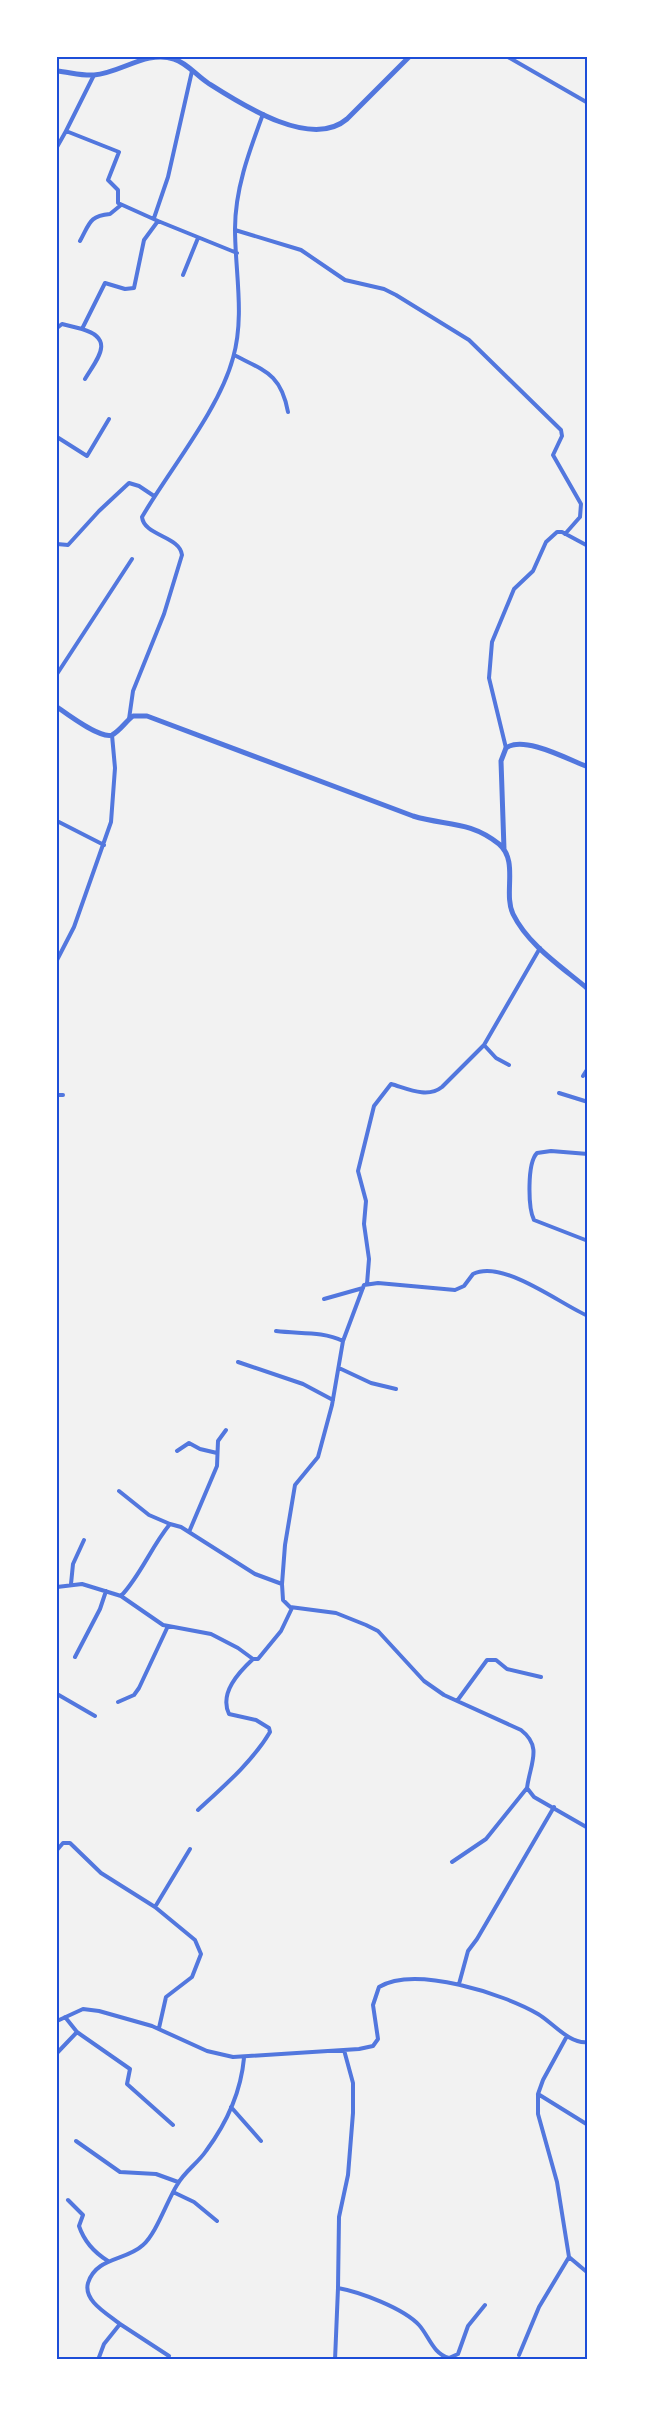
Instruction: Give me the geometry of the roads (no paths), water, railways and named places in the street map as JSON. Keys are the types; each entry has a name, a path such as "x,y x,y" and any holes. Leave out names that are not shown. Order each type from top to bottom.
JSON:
{"street":[{"path":"57,72 94,75 146,59 168,57 180,62 214,87 263,114 297,127 332,129 347,119 409,57"},
{"path":"508,57 588,103"},
{"path":"82,329 103,285 110,283 128,289 135,286 144,240 156,219 168,177 192,71"},
{"path":"57,147 94,75"},
{"path":"129,719 133,691 164,614 182,555 180,548 143,522 142,517 194,437 223,384 234,355 239,294 235,230 242,177 263,114"},
{"path":"66,131 119,152 108,180 118,190 121,205"},
{"path":"121,205 237,253"},
{"path":"80,241 94,217 99,214 110,214 121,205"},
{"path":"235,230 301,250 345,280 390,292 469,340 491,360 561,430 562,436 554,455 581,507 580,517 566,534"},
{"path":"183,275 198,238"},
{"path":"57,328 62,324 82,329 98,337 102,344 102,351 84,379"},
{"path":"234,355 272,375 285,400 288,412"},
{"path":"57,437 87,456 109,419"},
{"path":"57,544 68,545 129,483 139,486 154,496"},
{"path":"588,546 566,534 557,532 546,542 538,563 514,589 492,642 489,678 506,748 501,761 504,849 510,871 511,908 516,920 540,948 588,989"},
{"path":"57,674 132,559"},
{"path":"58,709 103,735 112,734 137,715 147,716 412,816 470,826 504,849"},
{"path":"57,960 74,927 113,815 115,768 112,734"},
{"path":"506,748 515,743 528,745 588,767"},
{"path":"57,821 104,845"},
{"path":"452,1862 486,1839 527,1788 535,1746 530,1737 521,1730 457,1701 424,1681 378,1631 336,1613 291,1608 283,1600 285,1545 295,1485 318,1457 333,1400 344,1341 363,1288 367,1284 369,1259 364,1224 366,1201 358,1171 374,1106 391,1084 415,1092 438,1090 483,1045 540,948"},
{"path":"483,1045 496,1058 509,1065"},
{"path":"583,1076 588,1068"},
{"path":"559,1093 588,1102"},
{"path":"57,1095 63,1095"},
{"path":"588,1154 542,1151 533,1157 530,1208 534,1220 588,1240"},
{"path":"367,1284 455,1290 464,1286 473,1274 488,1271 527,1282 558,1302 588,1316"},
{"path":"324,1299 363,1288"},
{"path":"276,1331 302,1335 316,1333 344,1341"},
{"path":"238,1362 303,1384 333,1400"},
{"path":"339,1368 371,1383 396,1389"},
{"path":"189,1532 217,1466 218,1441 226,1430"},
{"path":"177,1451 189,1443 200,1449 217,1453"},
{"path":"119,1491 149,1515 189,1532 240,1566 282,1584"},
{"path":"120,1596 130,1586 154,1544 170,1524"},
{"path":"71,1584 73,1564 84,1540"},
{"path":"57,1587 82,1584 120,1596 156,1621 168,1626 211,1634 253,1659 258,1659 270,1648 291,1608"},
{"path":"75,1657 100,1609 106,1591"},
{"path":"118,1702 134,1695 168,1626"},
{"path":"198,1810 259,1749 270,1732 269,1728 256,1720 234,1715 227,1710 231,1684 253,1659"},
{"path":"457,1701 487,1660 496,1660 507,1669 541,1677"},
{"path":"57,1694 95,1716"},
{"path":"527,1788 534,1797 588,1828"},
{"path":"459,1984 469,1947 477,1939 554,1807"},
{"path":"57,1850 63,1843 70,1843 101,1873 154,1907 195,1940 201,1954 192,1977 166,1997 159,2028"},
{"path":"154,1907 190,1849"},
{"path":"57,2021 83,2009 99,2011 159,2028 214,2054 244,2058 367,2048 376,2043 378,2035 374,2000 379,1987 409,1980 459,1984 494,1995 536,2012 578,2042 588,2042"},
{"path":"65,2017 77,2032 130,2069 127,2084 172,2125"},
{"path":"57,2053 77,2032"},
{"path":"519,2355 539,2307 569,2257 557,2182 538,2114 538,2094 567,2036"},
{"path":"335,2360 339,2217 348,2175 353,2112 353,2083 344,2050"},
{"path":"169,2356 120,2324 91,2299 87,2291 93,2274 108,2261 145,2243 178,2182 206,2151 231,2107 244,2058"},
{"path":"538,2094 588,2125"},
{"path":"231,2107 261,2141"},
{"path":"76,2141 120,2172 156,2175 178,2182"},
{"path":"173,2192 194,2202 217,2222"},
{"path":"68,2200 83,2213 79,2226 91,2248 108,2261"},
{"path":"569,2257 588,2273"},
{"path":"338,2288 368,2297 418,2323 440,2355 449,2358 459,2354 468,2326 485,2305"},
{"path":"98,2360 104,2344 120,2324"}]}
